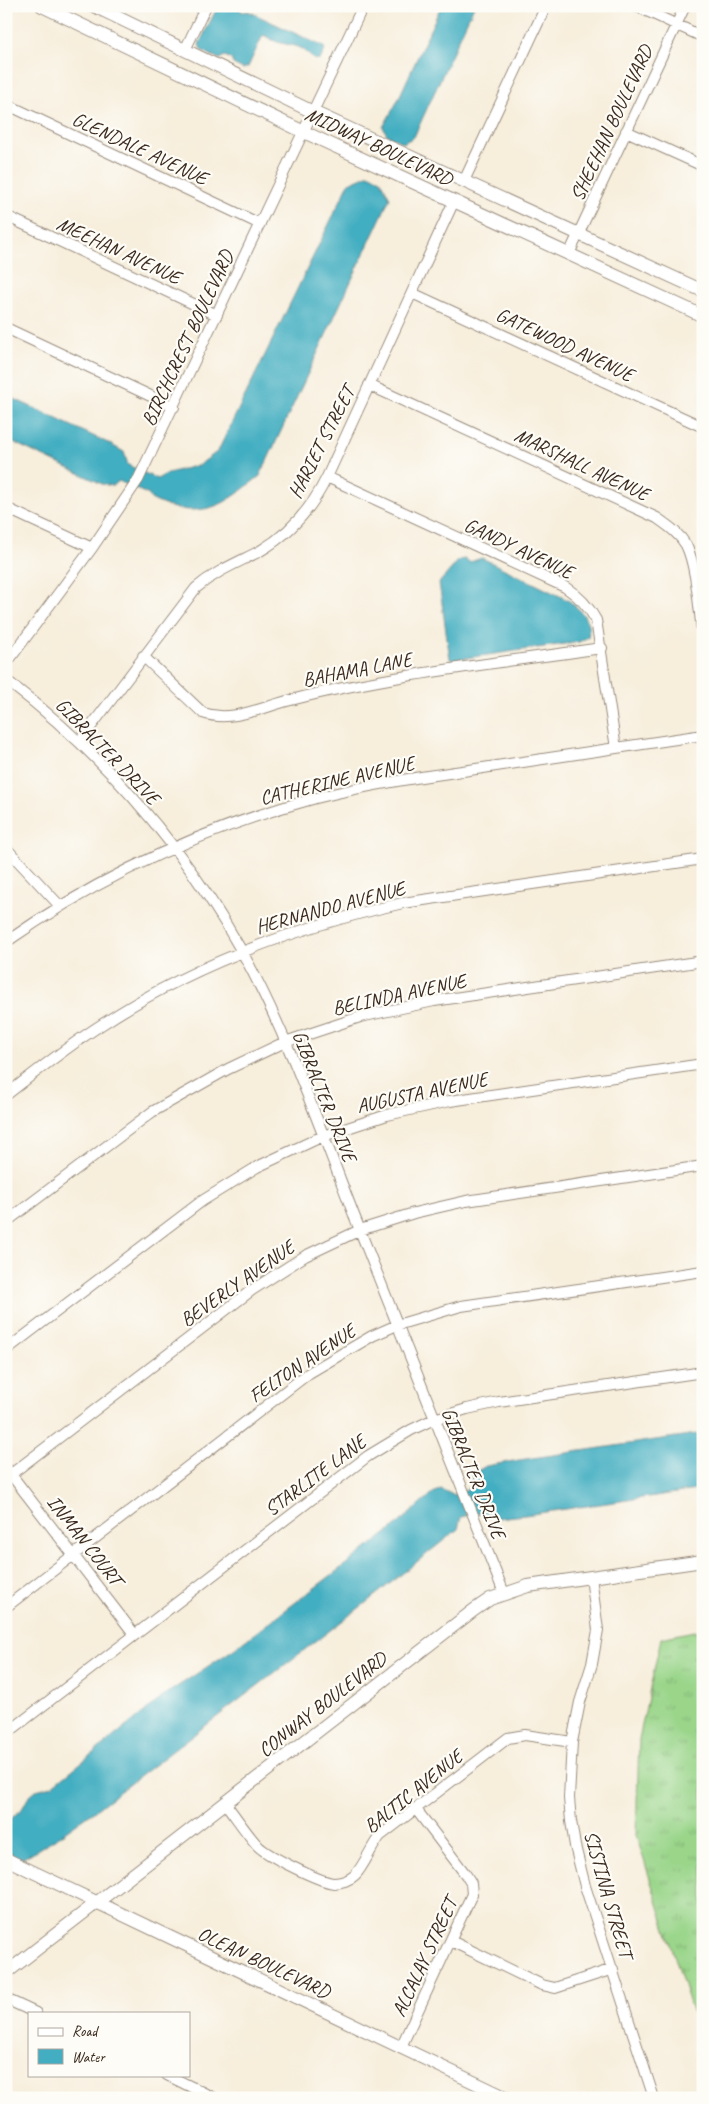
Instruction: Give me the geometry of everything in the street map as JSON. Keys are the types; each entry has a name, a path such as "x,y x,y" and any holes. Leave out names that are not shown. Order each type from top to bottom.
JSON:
{"street":[{"name":"MIDWAY BOULEVARD","path":"42,6 304,132 703,316"},
{"name":"MIDWAY BOULEVARD","path":"94,6 313,112 703,291"},
{"path":"185,50 206,6"},
{"name":"BIRCHCREST BOULEVARD","path":"6,664 128,498 148,463 363,6"},
{"path":"464,181 546,6"},
{"path":"636,6 703,36"},
{"name":"SHEEHAN BOULEVARD","path":"568,254 685,6"},
{"name":"GLENDALE AVENUE","path":"6,104 260,224"},
{"path":"626,131 703,166"},
{"name":"HARIET STREET","path":"80,741 196,588 219,570 259,551 285,533 310,506 327,477 454,201"},
{"name":"MEEHAN AVENUE","path":"6,216 217,315"},
{"name":"GATEWOOD AVENUE","path":"412,293 703,427"},
{"path":"6,328 174,407"},
{"name":"MARSHALL AVENUE","path":"369,385 657,518 675,530 686,545 692,562 703,638"},
{"name":"GANDY AVENUE","path":"327,477 565,587 578,596 588,606 596,620 602,648 616,748"},
{"path":"6,508 92,548"},
{"name":"BAHAMA LANE","path":"143,656 203,713 216,717 232,717 310,695 363,684 602,648"},
{"name":"GIBRALTER DRIVE","path":"6,680 80,741 129,793 174,847 210,899 241,951 286,1042 504,1593"},
{"name":"CATHERINE AVENUE","path":"6,942 60,906 114,876 174,847 270,812 349,790 703,736"},
{"path":"6,848 60,906"},
{"name":"HERNANDO AVENUE","path":"6,1095 66,1048 131,1006 164,988 241,951 320,924 403,904 703,859"},
{"name":"BELINDA AVENUE","path":"6,1222 152,1112 220,1073 286,1042 360,1018 434,1001 703,961"},
{"name":"AUGUSTA AVENUE","path":"6,1350 202,1201 257,1167 322,1136 387,1115 442,1102 703,1064"},
{"name":"BEVERLY AVENUE","path":"8,1473 252,1290 305,1256 360,1230 414,1213 466,1201 703,1166"},
{"name":"FELTON AVENUE","path":"6,1606 309,1373 352,1346 397,1325 440,1311 482,1302 703,1271"},
{"name":"STARLITE LANE","path":"6,1734 368,1456 396,1438 434,1419 499,1402 703,1372"},
{"name":"INMAN COURT","path":"8,1473 135,1634"},
{"name":"CONWAY BOULEVARD","path":"6,1973 474,1610 504,1593 528,1586 703,1561"},
{"name":"SISTINA STREET","path":"591,1577 598,1630 592,1664 580,1702 572,1742 569,1798 574,1846 585,1886 654,2098"},
{"name":"BALTIC AVENUE","path":"226,1803 258,1846 269,1855 323,1880 334,1883 346,1881 355,1875 380,1836 508,1738 524,1734 572,1742"},
{"name":"ALCALAY STREET","path":"401,2047 452,1941 472,1894 471,1883 415,1808"},
{"name":"OLEAN BOULEVARD","path":"6,1859 507,2098"},
{"path":"452,1941 542,1985 556,1988 612,1969"},
{"path":"6,1999 34,2012"},
{"path":"169,2076 214,2098"}],"green space":[{"path":"703,1629 703,2045 636,1835 639,1739 661,1638"}],"water":[{"path":"218,6 239,6 241,11 248,11 324,47 325,50 320,60 315,60 301,48 263,35 248,67 243,69 233,64 231,59 225,56 219,59 201,50 199,44"},
{"path":"441,6 474,6 414,137 403,143 387,135 383,127 397,102"},
{"path":"369,174 381,180 390,198 260,476 239,492 223,503 210,508 192,510 175,508 159,503 151,499 149,495 119,481 113,486 102,484 6,439 6,395 108,443 124,452 128,465 157,479 168,473 199,465 218,451 349,183"},
{"path":"482,558 568,600 581,611 587,621 588,637 579,642 450,659 439,583 459,560 464,559 470,562"},
{"path":"703,1433 703,1489 525,1515 497,1518 483,1512 461,1517 458,1529 367,1602 98,1808 56,1838 6,1869 6,1823 22,1809 29,1796 36,1790 52,1786 169,1692 234,1649 391,1530 433,1493 441,1489 453,1495 472,1487 472,1474 486,1466"}]}
